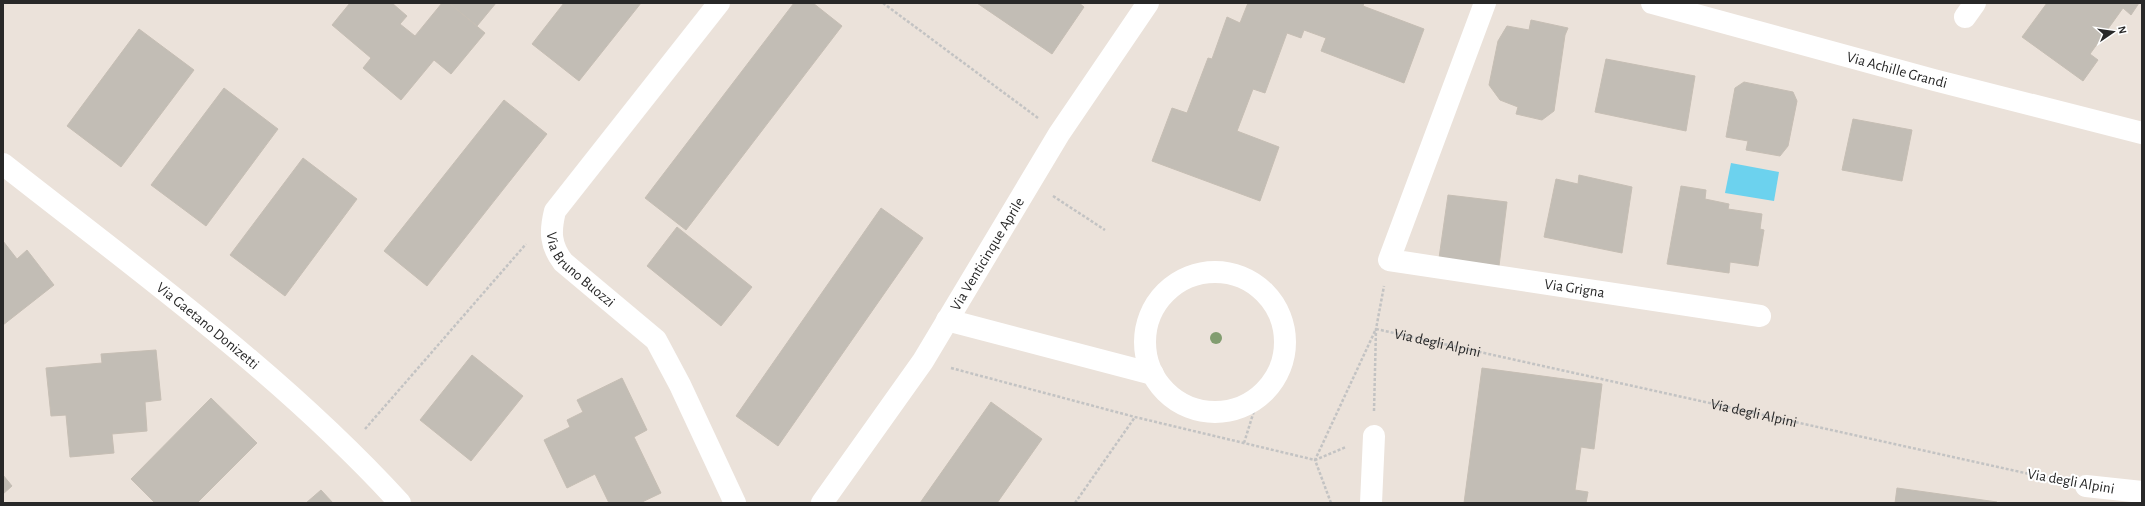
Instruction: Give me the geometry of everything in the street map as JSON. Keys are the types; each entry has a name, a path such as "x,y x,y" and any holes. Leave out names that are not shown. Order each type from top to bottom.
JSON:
{"street":[{"name":"Via Bruno Buozzi","path":"719,3 555,211 551,225 552,241 557,254 573,270 646,329 656,340 676,378 736,503"},
{"name":"Via Venticinque Aprile","path":"822,503 923,361 1059,134 1148,3"},
{"path":"1389,260 1485,3"},
{"name":"Via Achille Grandi","path":"1652,3 1934,80 2142,133"},
{"name":"Via Gaetano Donizetti","path":"3,164 235,346 348,449 400,503"},
{"name":"Via Grigna","path":"1389,260 1760,316"},
{"path":"1203,273 1226,273 1248,280 1266,294 1279,314 1285,336 1283,359 1274,380 1258,398 1238,409 1215,413 1192,409 1172,398 1156,381 1153,374 1147,360 1145,337 1150,314 1163,295 1181,280 1203,273"},
{"path":"947,320 1153,374"},
{"path":"1371,503 1374,436"},
{"name":"Via degli Alpini","path":"2086,486 2136,496"}],"path":[{"path":"882,3 1059,134"},
{"path":"1031,181 1105,230"},
{"path":"348,449 555,211"},
{"path":"923,361 1135,417 1315,460 1374,436 1376,329 1389,260"},
{"path":"1331,503 1315,460 1376,329"},
{"name":"Via degli Alpini","path":"1376,329 2086,486"},
{"path":"1244,443 1258,398"},
{"path":"1075,503 1135,417"}],"water":[{"path":"1731,163 1779,172 1774,201 1725,193"}],"building":[{"path":"350,3 392,3 407,16 400,24 415,36 442,3 449,3 485,33 451,74 434,60 401,100 363,68 371,58 332,25"},
{"path":"449,3 496,3 477,26"},
{"path":"564,3 641,3 579,81 532,44"},
{"path":"794,3 813,3 842,26 686,230 645,198"},
{"path":"977,3 1079,3 1084,7 1052,54"},
{"path":"1248,3 1364,3 1363,6 1424,29 1404,83 1321,51 1326,38 1304,30 1301,38 1287,33 1265,93 1253,89 1237,131 1279,147 1260,201 1152,161 1172,108 1187,113 1208,58 1212,59 1227,17 1240,23"},
{"path":"2047,3 2139,3 2131,15 2123,8 2090,54 2098,60 2083,81 2022,37"},
{"path":"1531,20 1568,28 1565,35 1554,111 1542,120 1516,114 1518,107 1500,100 1489,85 1498,41 1507,26 1529,30"},
{"path":"139,29 194,70 121,167 67,126"},
{"path":"1606,59 1695,76 1686,131 1595,112"},
{"path":"1744,82 1793,92 1797,101 1788,146 1780,156 1746,150 1748,141 1726,137 1735,88"},
{"path":"224,88 278,129 206,226 151,185"},
{"path":"504,100 547,134 427,286 384,251"},
{"path":"1853,119 1912,130 1902,181 1842,170"},
{"path":"303,158 357,199 285,296 230,255"},
{"path":"1579,175 1632,187 1622,253 1544,237 1556,179 1578,184"},
{"path":"1681,186 1706,190 1705,199 1729,204 1728,209 1762,214 1760,229 1764,230 1758,266 1730,262 1729,273 1667,264"},
{"path":"1448,195 1507,202 1499,266 1439,258"},
{"path":"881,208 923,238 778,446 736,416"},
{"path":"677,227 752,287 721,326 647,266"},
{"path":"3,241 17,259 27,250 54,285 3,325"},
{"path":"156,350 161,400 145,402 147,431 112,434 114,453 70,457 66,415 51,416 46,368 102,363 101,354"},
{"path":"472,355 523,396 471,461 420,420"},
{"path":"1482,368 1602,384 1594,449 1581,447 1575,490 1588,492 1586,503 1464,503"},
{"path":"622,378 647,430 634,437 661,493 640,503 609,503 595,474 567,488 544,440 570,427 567,420 583,412 577,400"},
{"path":"211,398 257,443 197,503 155,503 131,479"},
{"path":"991,402 1042,439 997,503 920,503"},
{"path":"3,475 12,486 3,494"},
{"path":"1897,488 1997,502 1997,503 1895,503"},
{"path":"321,490 333,503 306,503"}]}
